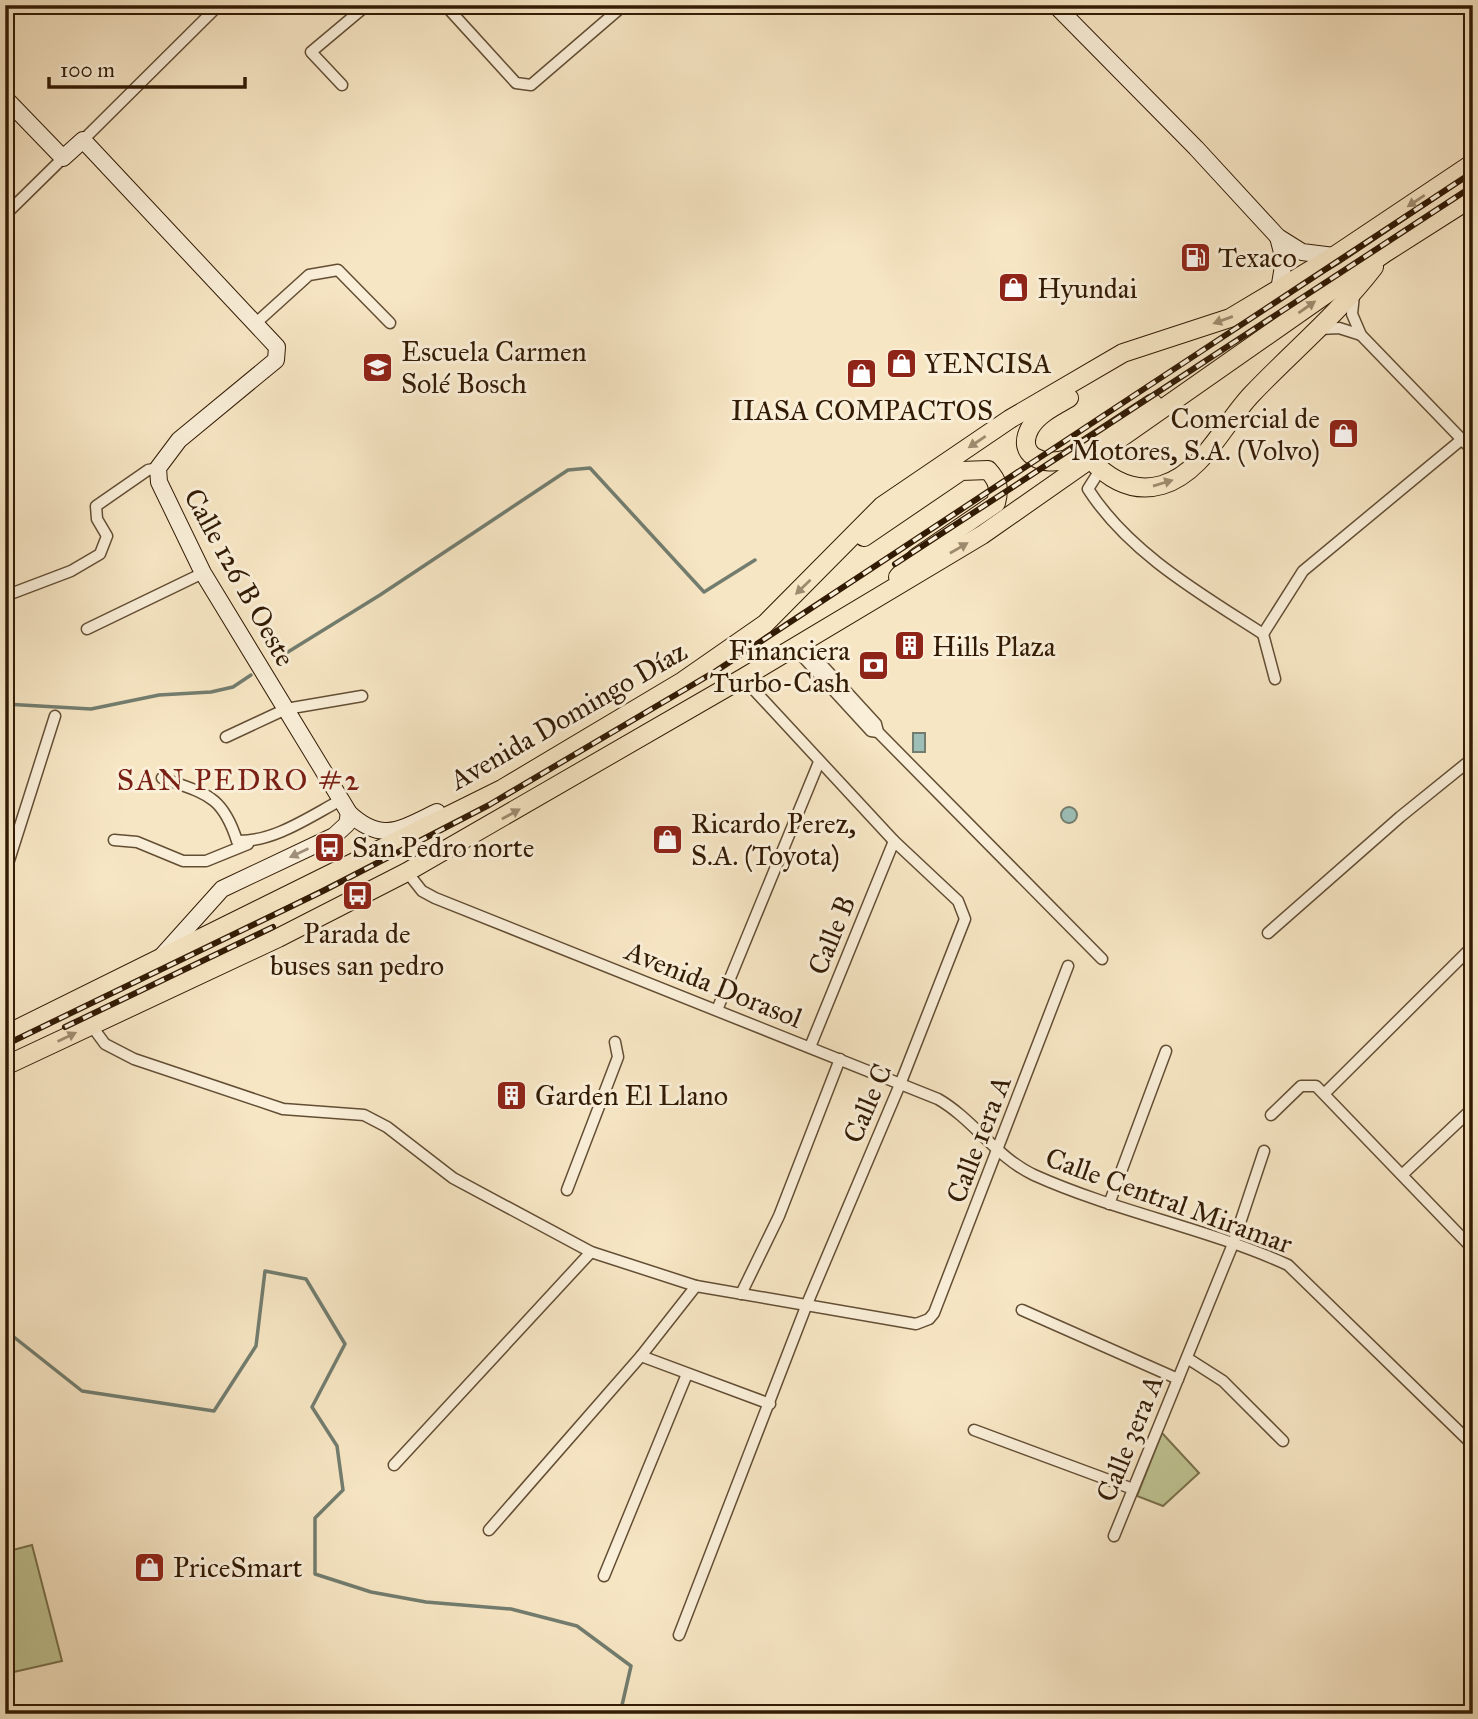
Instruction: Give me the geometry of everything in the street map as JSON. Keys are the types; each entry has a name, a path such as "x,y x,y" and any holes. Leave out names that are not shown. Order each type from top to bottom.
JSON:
{"main road":[{"name":"Avenida Domingo Díaz","path":"5,1035 502,789 683,681 765,624 882,506 1010,419 1122,353 1230,318 1334,256 1473,163"},
{"name":"Avenida Domingo Díaz","path":"5,1066 278,938 407,872 743,678 1095,465 1228,362 1385,253 1473,197"},
{"path":"1095,465 1121,483 1137,487 1160,486 1181,477 1217,438 1248,398 1355,291 1385,253"},
{"path":"1171,337 1040,416 1026,438 1030,451 1040,462 1052,464 1067,459 1139,411 1228,362"},
{"path":"829,562 961,471 988,470 996,478 999,490 996,503 917,556 886,590"}],"street":[{"path":"5,215 219,5"},
{"path":"342,85 311,52 367,5"},
{"path":"450,7 516,83 524,86 531,85 624,5"},
{"path":"1055,5 1196,148 1278,237 1302,252 1334,256"},
{"path":"5,97 63,158"},
{"name":"Calle 126 B Oeste","path":"83,140 277,347 276,360 179,440 158,468 159,482 202,573 345,806 371,830 393,831 470,797 502,789"},
{"path":"1278,237 1284,260 1279,290"},
{"path":"256,323 309,275 338,270 390,323"},
{"path":"1355,291 1352,314 1361,335 1473,451"},
{"path":"1319,329 1339,328 1361,335"},
{"path":"1263,634 1303,572 1461,440"},
{"path":"1095,465 1088,489 1102,510 1171,574 1263,634 1275,679"},
{"path":"5,596 71,571 100,554 107,536 97,519 96,506 148,470 158,468"},
{"path":"87,629 202,573"},
{"path":"797,643 871,731 878,732 1102,959"},
{"path":"743,678 894,841"},
{"path":"226,737 286,709 362,696"},
{"path":"5,873 55,716"},
{"path":"1268,933 1400,817 1473,758"},
{"path":"717,1010 819,762"},
{"path":"162,778 214,797 230,821 237,841 254,842"},
{"path":"114,840 137,842 183,861 206,861 345,806 347,824 334,836 222,889 156,962"},
{"name":"Calle C","path":"679,1635 807,1304 901,1083 965,919 958,901 894,841"},
{"name":"Calle B","path":"810,1047 894,841"},
{"name":"Avenida Dorasol","path":"407,872 422,891 435,898 901,1083 958,1111 999,1149"},
{"path":"1325,1093 1473,946"},
{"name":"Calle 1era A","path":"807,1304 908,1323 923,1322 934,1313 1068,967"},
{"path":"90,1026 105,1044 134,1059 282,1109 364,1115 387,1127 453,1178 591,1252 696,1286 807,1304"},
{"path":"566,1190 618,1057 615,1042"},
{"path":"1109,1204 1166,1051"},
{"path":"741,1294 779,1216 840,1059"},
{"path":"1271,1115 1301,1086 1310,1084 1325,1093 1473,1249"},
{"path":"1403,1174 1473,1108"},
{"name":"Calle Central Miramar","path":"999,1149 1018,1166 1034,1175 1109,1204 1233,1244 1288,1265 1472,1443"},
{"name":"Calle 3era A","path":"1114,1536 1233,1244 1264,1151"},
{"path":"394,1465 591,1252"},
{"path":"489,1530 641,1356 696,1286"},
{"path":"1021,1310 1178,1379"},
{"path":"641,1356 770,1404"},
{"name":"Calle 3era A","path":"1187,1358 1223,1381 1283,1441"},
{"path":"604,1576 687,1374"},
{"path":"974,1430 1133,1489"}],"green space":[{"path":"1162,1433 1199,1473 1163,1506 1137,1496"},
{"path":"32,1545 62,1661 5,1674 5,1552"}],"water":[{"path":"913,733 925,733 925,752 913,752"},
{"path":"1069,807 1077,815 1069,823 1061,815"}],"waterway":[{"path":"275,660 380,595 568,470 590,468 704,592 755,560"},
{"path":"5,704 91,709 159,695 211,692 233,687 251,675"},
{"path":"5,1330 82,1391 214,1411 256,1346 265,1271 306,1279 345,1344 312,1407 337,1446 343,1490 315,1518 315,1574 371,1592 426,1602 511,1609 577,1626 631,1666 620,1714"},
{"path":"1193,1714 1198,1707 1253,1707 1255,1714"}],"railway":[{"path":"5,1045 323,891 489,805 716,671 1473,172"},
{"path":"895,564 1473,186"},
{"path":"65,1027 273,927"}],"place":[{"name":"Texaco","path":"1195,257"},
{"name":"Hyundai","path":"1014,288"},
{"name":"YENCISA","path":"901,363"},
{"name":"Escuela Carmen Solé Bosch","path":"378,367"},
{"name":"IIASA COMPACTOS","path":"862,373"},
{"name":"Comercial de Motores, S.A. (Volvo)","path":"1343,434"},
{"name":"Hills Plaza","path":"909,646"},
{"name":"Financiera Turbo-Cash","path":"873,666"},
{"name":"Ricardo Perez, S.A. (Toyota)","path":"668,839"},
{"name":"San Pedro norte","path":"329,847"},
{"name":"Parada de buses san pedro","path":"357,896"},
{"name":"Garden El Llano","path":"512,1095"},
{"name":"PriceSmart","path":"150,1567"}],"district":[{"name":"SAN PEDRO #2","path":"239,780"}]}
